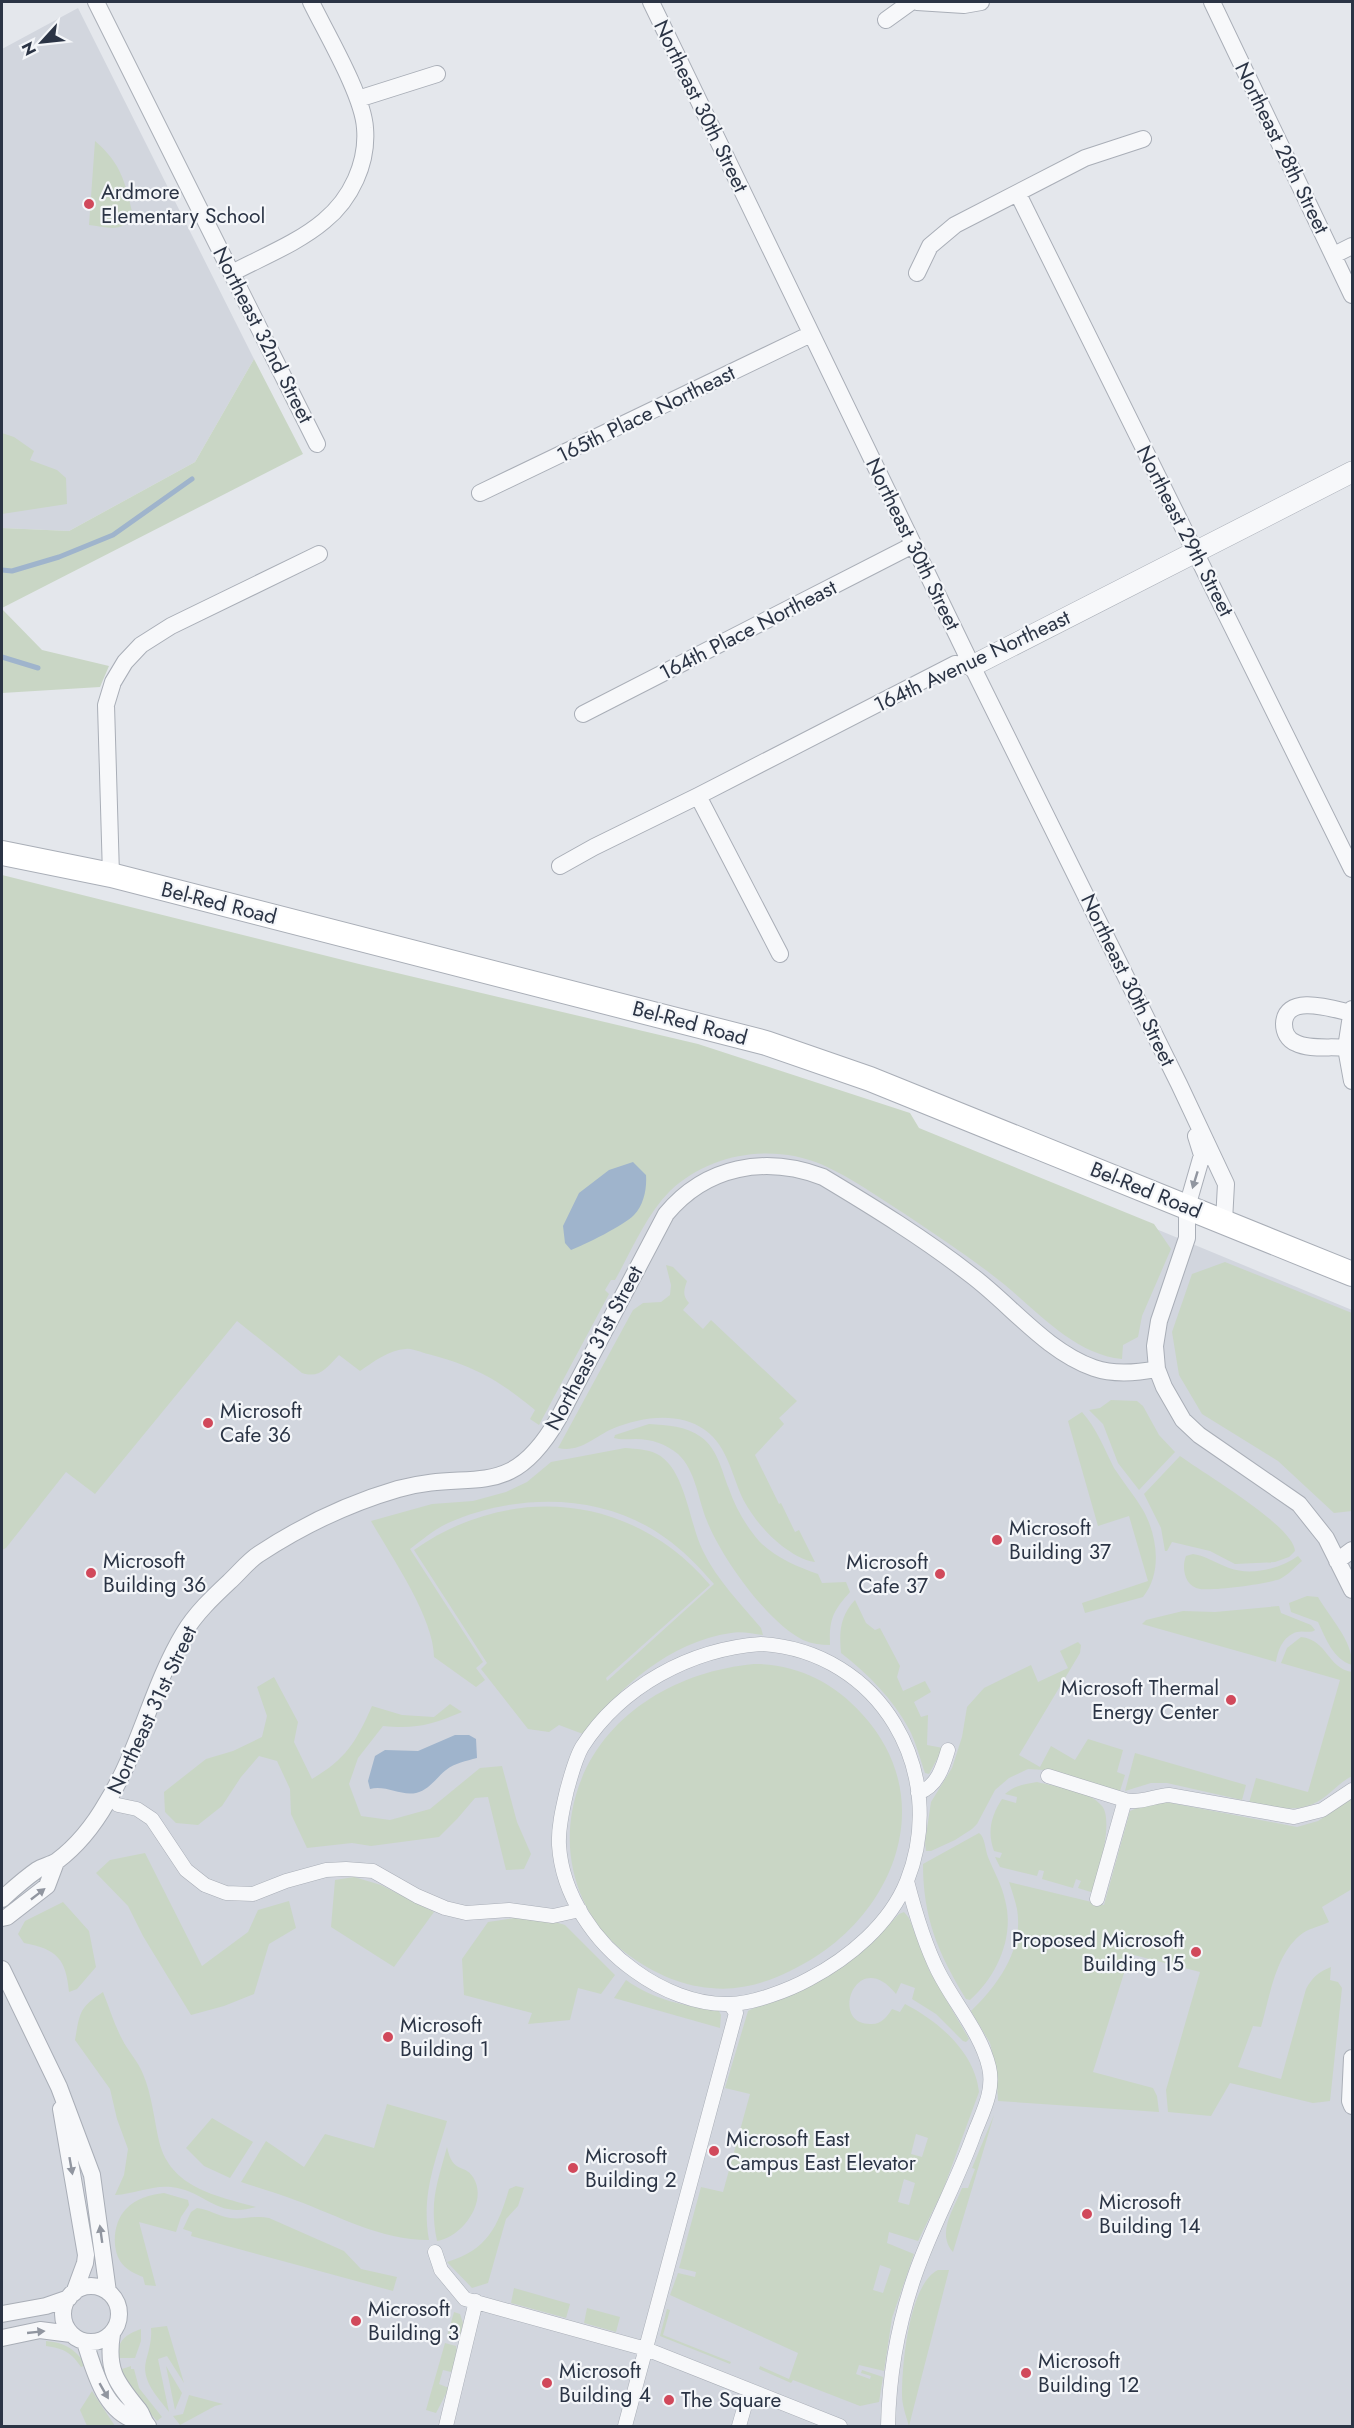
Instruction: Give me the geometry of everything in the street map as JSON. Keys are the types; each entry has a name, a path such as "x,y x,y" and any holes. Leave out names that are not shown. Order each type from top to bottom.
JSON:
{"main road":[{"name":"Bel-Red Road","path":"2,853 111,875 766,1043 870,1079 1353,1274"}],"street":[{"name":"Northeast 32nd Street","path":"96,2 317,444"},
{"path":"232,273 324,221 349,194 362,162 365,128 358,99 311,2"},
{"name":"Northeast 30th Street","path":"651,2 972,666 1179,1084 1226,1184 1224,1221"},
{"path":"886,20 911,2"},
{"path":"918,2 964,5 981,2"},
{"name":"Northeast 28th Street","path":"1212,2 1353,295"},
{"path":"358,99 437,74"},
{"path":"917,273 930,246 955,225 1085,158 1143,139"},
{"name":"Northeast 29th Street","path":"1018,194 1353,869"},
{"path":"1334,255 1353,246"},
{"name":"165th Place Northeast","path":"480,493 811,334"},
{"name":"164th Avenue Northeast","path":"560,866 955,664 972,666 1353,472"},
{"name":"164th Place Northeast","path":"584,714 913,545"},
{"path":"111,875 106,705 114,682 125,662 141,645 171,626 319,554"},
{"path":"698,796 780,954"},
{"path":"1346,1048 1296,1043 1286,1034 1284,1020 1291,1009 1303,1004 1352,1011 1346,1048 1353,1081"},
{"name":"Northeast 30th Street","path":"1157,1369 1155,1346 1159,1321 1187,1238 1187,1207 1202,1155 1179,1084"},
{"name":"Northeast 31st Street","path":"2,1899 39,1868 56,1862 80,1839 107,1803 124,1772 184,1631 212,1598 256,1556 306,1526 396,1490 423,1485 485,1480 509,1472 527,1459 541,1444 568,1401 666,1215 684,1195 709,1178 740,1167 783,1166 823,1177 970,1274 1057,1348 1075,1359 1096,1368 1134,1374 1157,1369"},
{"path":"1157,1369 1168,1396 1183,1420 1198,1435 1299,1504 1323,1534 1353,1590"},
{"path":"1337,1562 1353,1550"},
{"path":"761,1644 777,1645 815,1655 857,1680 890,1714 910,1756 918,1793 920,1811 916,1844 907,1881 878,1927 837,1962 798,1985 730,2004 685,1996 643,1977 607,1948 580,1910 564,1871 559,1844 563,1807 582,1748 607,1717 631,1695 664,1671 696,1657 728,1648 761,1644"},
{"path":"918,1793 926,1790 938,1776 948,1750"},
{"path":"1048,1776 1133,1803 1151,1797 1169,1795 1294,1816 1322,1810 1353,1790"},
{"path":"1097,1899 1125,1800"},
{"path":"118,1805 138,1809 152,1819 186,1870 206,1886 226,1893 253,1894 286,1881 326,1870 346,1869 373,1871 417,1896 445,1908 466,1913 509,1910 553,1916 580,1910"},
{"name":"Northeast 31st Street","path":"2,1918 8,1917 47,1886 56,1862"},
{"path":"888,2427 892,2369 909,2295 916,2272 966,2158 987,2103 990,2085 989,2067 979,2043 938,1971 922,1934 907,1881"},
{"path":"2,1969 59,2087 92,2175 108,2292"},
{"path":"625,2427 736,2013 730,2004"},
{"path":"1353,2058 1350,2101 1353,2106"},
{"path":"59,2087 86,2255 86,2263 64,2309 66,2328 78,2338 106,2397 132,2421 146,2424"},
{"path":"435,2252 441,2270 465,2299 646,2349 840,2427"},
{"path":"2,2314 46,2307 91,2286 108,2292 115,2299 119,2308 117,2326 104,2340 78,2338 40,2330 2,2338"},
{"path":"446,2427 476,2301"},
{"path":"112,2334 109,2351 115,2376 127,2398 141,2412 146,2424"},
{"path":"739,2427 749,2391"}],"shaded area":[{"name":"Ardmore Elementary School","path":"78,8 254,359 195,462 69,531 2,528 2,49"},
{"path":"2,886 774,1071 1352,1310 1352,2426 2,2426"}],"green space":[{"path":"95,141 117,166 127,193 133,215 125,225 120,227 89,225"},
{"path":"254,359 303,454 2,608 2,528 69,531 195,462"},
{"path":"2,433 14,437 34,451 30,460 57,470 66,478 67,504 2,514"},
{"path":"2,609 42,650 109,666 100,687 2,693"},
{"path":"2,875 359,964 698,1044 910,1113 919,1128 1154,1224 1171,1249 1142,1316 1138,1337 1123,1345 1122,1359 1105,1356 1059,1331 968,1257 875,1194 834,1170 803,1158 783,1154 742,1156 723,1160 686,1178 661,1200 615,1280 611,1280 605,1290 609,1294 539,1425 530,1419 535,1410 522,1399 485,1375 459,1364 406,1349 387,1354 360,1371 339,1355 323,1371 314,1374 302,1373 237,1321 95,1494 66,1472 6,1548 2,1550"},
{"path":"1225,1262 1352,1313 1352,1511 1334,1513 1278,1461 1202,1414 1179,1375 1172,1332 1192,1274"},
{"path":"666,1265 673,1267 687,1281 684,1292 689,1303 683,1310 703,1329 711,1320 797,1401 779,1418 784,1424 755,1455 779,1504 781,1503 795,1532 799,1530 815,1562 790,1551 761,1526 744,1501 729,1462 719,1444 705,1430 694,1424 671,1418 635,1421 612,1429 580,1446 558,1448 633,1310 643,1303 661,1302 670,1295 671,1285"},
{"path":"1111,1400 1137,1401 1143,1406 1159,1435 1175,1452 1139,1490 1118,1463 1103,1424 1089,1410 1100,1408"},
{"path":"1082,1412 1096,1432 1114,1468 1143,1510 1152,1531 1156,1553 1153,1576 1143,1597 1085,1613 1082,1603 1148,1581 1129,1516 1098,1526 1068,1421"},
{"path":"649,1424 683,1428 707,1442 719,1461 731,1496 741,1516 765,1547 787,1561 818,1574 822,1583 846,1582 850,1592 833,1616 830,1645 803,1640 789,1631 747,1588 714,1536 693,1477 678,1454 653,1441 614,1438 615,1435"},
{"path":"625,1448 645,1450 667,1461 681,1484 698,1540 709,1562 761,1628 763,1635 735,1632 708,1638 667,1657 630,1684 583,1734 559,1725 549,1732 528,1729 481,1669 487,1663 414,1550 451,1528 490,1514 530,1507 570,1508 608,1516 645,1532 679,1555 710,1585 606,1678 607,1681 714,1584 678,1547 640,1522 586,1505 530,1502 474,1513 448,1523 433,1531 410,1549 483,1662 476,1668 485,1680 476,1687 434,1657 427,1624 419,1606 371,1521 432,1504 473,1501 506,1492 527,1482 551,1462"},
{"path":"1180,1456 1264,1514 1291,1540 1295,1551 1289,1557 1275,1562 1235,1564 1210,1551 1172,1542 1165,1551 1161,1528 1144,1494"},
{"path":"1193,1554 1229,1568 1247,1571 1274,1568 1298,1556 1302,1561 1286,1575 1273,1581 1228,1588 1200,1589 1191,1585 1184,1571 1186,1556"},
{"path":"1307,1596 1318,1597 1340,1630 1349,1647 1352,1665 1335,1653 1318,1622 1291,1612 1289,1603"},
{"path":"855,1600 866,1623 875,1630 880,1628 900,1666 897,1677 903,1691 925,1681 931,1692 914,1702 921,1717 928,1715 927,1745 943,1748 929,1774 925,1773 916,1745 903,1718 888,1697 841,1653 840,1638 843,1618"},
{"path":"1279,1606 1281,1613 1311,1625 1315,1630 1297,1632 1288,1637 1280,1648 1276,1662 1142,1624 1146,1620 1183,1611 1215,1612"},
{"path":"1301,1637 1317,1643 1337,1665 1352,1672 1352,1776 1326,1796 1308,1806 1269,1807 1249,1803 1256,1778 1308,1792 1340,1680 1281,1663 1287,1648"},
{"path":"1078,1642 1081,1645 1080,1653 1019,1755 1040,1767 1051,1746 1075,1760 1088,1739 1123,1750 1117,1772 1125,1775 1120,1791 1045,1770 1028,1769 1009,1778 995,1790 972,1829 955,1840 926,1851 925,1842 931,1802 952,1768 962,1737 967,1707 984,1688 1031,1665 1038,1682 1068,1668 1060,1651"},
{"path":"754,1664 785,1667 813,1677 839,1693 862,1714 887,1749 899,1785 902,1822 894,1859 878,1893 855,1924 825,1950 790,1971 762,1982 721,1989 699,1987 664,1976 642,1964 622,1950 596,1922 578,1888 573,1869 570,1850 572,1812 581,1780 595,1752 614,1728 637,1708 663,1691 692,1678 722,1669"},
{"path":"274,1677 298,1722 294,1742 312,1779 342,1757 361,1730 372,1706 402,1715 434,1717 450,1704 462,1712 424,1725 383,1726 358,1758 349,1784 361,1816 390,1820 430,1809 480,1768 502,1766 517,1822 531,1854 524,1869 506,1870 488,1797 475,1798 439,1837 371,1846 352,1843 307,1848 291,1814 290,1789 277,1761 259,1756 241,1777 222,1806 198,1825 176,1823 165,1812 164,1792 206,1759 233,1751 262,1737 267,1716 257,1687"},
{"path":"1135,1753 1246,1785 1242,1800 1167,1783 1151,1783 1125,1791"},
{"path":"1037,1782 1081,1793 1102,1806 1105,1813 1106,1835 1094,1893 1078,1888 1081,1881 1076,1879 1073,1888 1042,1879 1044,1871 1039,1870 1037,1876 1000,1867 995,1857 1000,1858 1002,1853 994,1851 991,1837 991,1824 995,1812 1002,1799 1016,1803 1017,1797 1005,1794 1009,1791 1020,1785"},
{"path":"1352,1798 1352,1889 1322,1907 1329,1922 1303,1933 1286,1952 1275,1976 1261,2027 1253,2026 1238,2067 1281,2079 1306,1989 1316,1976 1331,1967 1330,1980 1338,1982 1342,1988 1330,2101 1313,2103 1230,2083 1211,2116 1168,2112 1166,2090 1200,1972 1130,1954 1093,2072 1153,2088 1157,2096 1159,2112 998,2101 996,2068 990,2043 971,2011 991,1990 1013,1952 1018,1924 1017,1909 1009,1882 1104,1905 1130,1811 1144,1805 1166,1802 1297,1827 1318,1821"},
{"path":"979,1833 984,1840 988,1857 1004,1894 1008,1927 996,1967 970,2000 966,1999 947,1966 934,1934 926,1901 923,1864"},
{"path":"145,1853 202,1966 248,1932 258,1910 289,1901 296,1928 269,1944 254,1994 224,2006 191,2015 143,1936 128,1906 96,1873 110,1860"},
{"path":"354,1877 381,1885 434,1912 394,1967 331,1927 335,1880"},
{"path":"63,1902 89,1931 96,1967 77,1989 69,1992 65,1971 58,1957 45,1949 24,1943 18,1934 25,1921"},
{"path":"904,1912 909,1918 929,1970 969,2039 966,2042 963,2041 936,2014 912,1999 915,1988 901,1983 896,1994 882,1981 870,1978 860,1982 849,2002 851,2012 857,2021 874,2024 883,2020 892,2009 900,2012 905,2004 930,2019 963,2051 976,2077 979,2092 943,2190 918,2241 889,2232 887,2243 914,2254 892,2318 884,2371 859,2365 856,2374 870,2379 871,2376 861,2373 862,2370 883,2377 879,2402 860,2406 793,2380 791,2383 759,2369 760,2366 789,2379 798,2353 670,2295 678,2273 695,2277 696,2272 679,2268 701,2187 723,2192 750,2094 725,2088 748,2011 787,1997 823,1979 863,1950 899,1914","holes":["916,2134 928,2138 922,2157 911,2154","904,2179 915,2183 909,2205 898,2202","880,2265 891,2269 883,2293 873,2290"]},
{"path":"515,1918 548,1920 565,1925 615,1975 601,1994 578,1988 570,2020 528,2024 532,2013 464,1995 462,1959 488,1922"},
{"path":"626,1980 636,1987 669,2001 718,2009 721,2015 720,2028 614,1998"},
{"path":"103,1992 119,2033 143,2074 151,2099 159,2141 173,2170 197,2188 256,2207 230,2210 194,2194 171,2187 157,2187 115,2195 124,2175 128,2149 117,2119 110,2089 75,2040 82,2012 89,2002"},
{"path":"387,2104 447,2121 430,2179 427,2208 429,2240 377,2232 288,2197 241,2182 266,2141 304,2167 325,2134 374,2148"},
{"path":"994,2115 953,2252 946,2237 948,2221 962,2188 968,2188 975,2169 972,2168"},
{"path":"212,2118 253,2142 230,2178 204,2166 186,2148"},
{"path":"447,2147 452,2162 473,2177 478,2197 470,2217 463,2226 455,2233 437,2241 434,2204"},
{"path":"516,2186 524,2188 518,2206 506,2219 488,2283 472,2288 447,2262 461,2257 481,2244 495,2226 509,2189"},
{"path":"164,2193 188,2200 189,2205 181,2217 176,2232 139,2222 156,2286 145,2285 143,2277 127,2269 117,2255 116,2227 122,2214 134,2202"},
{"path":"197,2208 230,2218 269,2218 344,2251 361,2269 397,2277 393,2291 191,2236 192,2232 183,2229 191,2212"},
{"path":"938,2270 949,2270 909,2426 902,2395 909,2326 920,2291 928,2278"},
{"path":"514,2288 570,2304 566,2318 511,2303"},
{"path":"587,2308 620,2317 616,2332 584,2323"},
{"path":"667,2309 670,2310 663,2335 731,2362 730,2364 660,2336"},
{"path":"454,2312 460,2314 463,2323 459,2340 447,2337"},
{"path":"167,2326 184,2383 167,2356 158,2359 169,2412 148,2382 145,2368 151,2341 151,2328"},
{"path":"141,2329 141,2341 135,2358 117,2358 123,2339"},
{"path":"46,2341 59,2343 69,2348 86,2365 81,2367 66,2352 46,2346"},
{"path":"445,2343 456,2346 457,2360 451,2372 443,2370 439,2384 449,2388 436,2413 426,2410"},
{"path":"131,2366 139,2388 162,2417 157,2421 128,2389 119,2370"},
{"path":"166,2366 182,2393 175,2410"},
{"path":"92,2391 115,2426 87,2426 80,2410"},
{"path":"189,2395 223,2404 180,2425 173,2416 183,2414"}],"water":[{"path":"633,1162 646,1175 644,1196 637,1211 613,1229 571,1250 565,1243 563,1226 579,1193 609,1170"},
{"path":"455,1735 469,1735 476,1739 477,1758 449,1768 429,1787 416,1793 410,1794 382,1788 370,1789 368,1781 375,1756 385,1750 418,1751"}],"waterway":[{"path":"2,570 12,571 59,557 113,535 192,479"},
{"path":"2,657 38,668"}],"place":[{"name":"Ardmore Elementary School","path":"89,204"},
{"name":"Microsoft Cafe 36","path":"208,1423"},
{"name":"Microsoft Building 37","path":"997,1540"},
{"name":"Microsoft Building 36","path":"91,1573"},
{"name":"Microsoft Cafe 37","path":"940,1574"},
{"name":"Microsoft Thermal Energy Center","path":"1231,1700"},
{"name":"Proposed Microsoft Building 15","path":"1196,1952"},
{"name":"Microsoft Building 1","path":"388,2037"},
{"name":"Microsoft East Campus East Elevator","path":"714,2151"},
{"name":"Microsoft Building 2","path":"573,2168"},
{"name":"Microsoft Building 14","path":"1087,2214"},
{"name":"Microsoft Building 3","path":"356,2321"},
{"name":"Microsoft Building 12","path":"1026,2373"},
{"name":"Microsoft Building 4","path":"547,2383"},
{"name":"The Square","path":"669,2400"}]}
